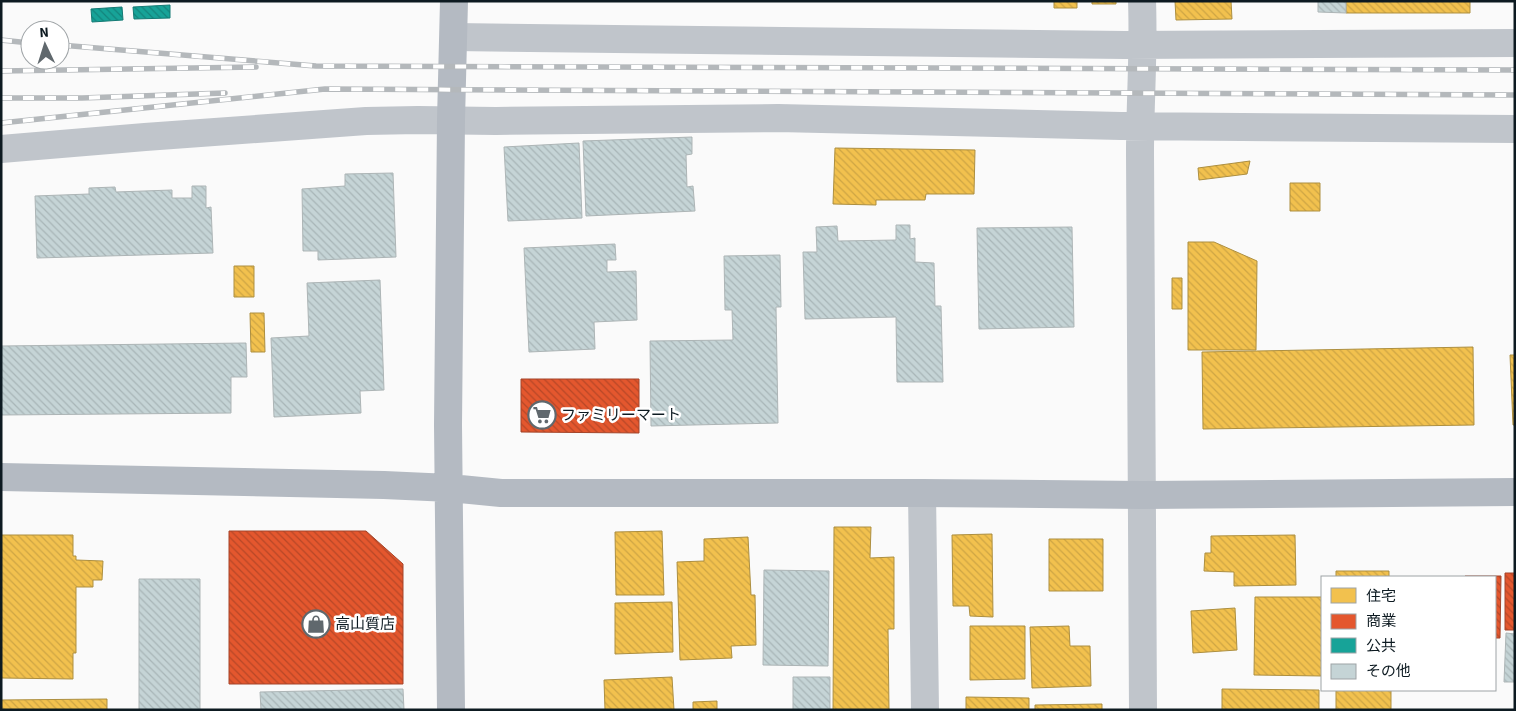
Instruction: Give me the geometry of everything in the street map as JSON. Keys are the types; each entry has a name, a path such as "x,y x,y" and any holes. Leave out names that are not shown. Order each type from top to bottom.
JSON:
{"street":[{"path":"451,710 448,415 454,1"},
{"path":"1142,1 1143,45 1140,126 1143,710"},
{"path":"454,37 1143,45 1515,43"},
{"path":"1,149 145,136 366,121 778,118 1140,126 1515,129"},
{"path":"1,477 384,485 450,488 501,493 922,492 1143,495 1515,492"},
{"path":"922,492 925,710"}],"building: 住宅":[{"path":"1054,1 1077,1 1077,8 1054,8"},
{"path":"1092,1 1116,1 1116,4 1092,4"},
{"path":"1175,1 1231,1 1232,19 1176,20"},
{"path":"1346,1 1470,1 1470,13 1346,13"},
{"path":"835,148 975,150 974,194 926,194 925,200 876,200 876,205 833,204"},
{"path":"1250,161 1247,174 1199,180 1198,168"},
{"path":"1290,183 1320,183 1320,211 1290,211"},
{"path":"1188,242 1214,242 1257,261 1256,350 1188,350"},
{"path":"234,266 254,266 254,297 234,297"},
{"path":"1172,278 1182,278 1182,309 1172,309"},
{"path":"250,313 264,313 265,352 251,352"},
{"path":"1473,347 1474,425 1203,429 1202,352"},
{"path":"1510,355 1515,355 1515,425 1513,425"},
{"path":"834,527 871,527 870,558 894,557 894,629 888,629 889,710 833,710"},
{"path":"662,531 664,595 616,595 615,532"},
{"path":"992,534 993,617 970,616 969,606 953,606 952,535"},
{"path":"1,535 73,535 73,556 76,556 76,560 103,561 102,580 93,580 93,587 76,587 76,653 73,653 73,679 1,678"},
{"path":"1295,535 1296,585 1234,586 1234,572 1204,571 1205,553 1211,553 1211,536"},
{"path":"748,537 751,595 755,595 756,645 731,646 732,658 680,660 677,562 704,561 704,539"},
{"path":"1049,539 1103,539 1103,591 1049,591"},
{"path":"1336,571 1389,571 1389,576 1336,576"},
{"path":"1255,597 1321,597 1321,676 1254,675"},
{"path":"672,602 673,652 615,654 615,603"},
{"path":"1235,608 1237,650 1193,653 1191,611"},
{"path":"970,626 1025,626 1025,679 970,680"},
{"path":"1069,626 1070,646 1090,646 1091,686 1032,688 1030,627"},
{"path":"672,677 674,710 605,710 604,680"},
{"path":"1222,689 1319,690 1319,710 1222,710"},
{"path":"1336,691 1391,691 1391,710 1336,710"},
{"path":"966,697 1029,698 1029,710 966,710"},
{"path":"107,699 107,710 1,710 1,700"},
{"path":"717,701 717,710 693,710 693,702"},
{"path":"1102,704 1102,710 1035,710 1035,705"}],"building: 商業":[{"path":"521,379 639,379 639,433 521,432"},
{"name":"高山質店","path":"229,531 366,531 403,564 403,684 229,684"},
{"path":"1505,573 1515,573 1515,630 1505,630"},
{"path":"1496,576 1501,576 1500,638 1496,638"}],"building: 公共":[{"path":"170,5 170,18 134,19 133,7"},
{"path":"122,7 123,20 92,22 91,9"}],"building: その他":[{"path":"1318,1 1346,1 1346,13 1318,12"},
{"path":"692,137 692,154 686,155 687,187 693,186 695,211 586,216 583,141"},
{"path":"579,143 582,218 508,221 504,147"},
{"path":"393,173 396,257 318,260 318,251 303,251 302,189 345,186 345,174"},
{"path":"192,186 206,186 206,208 211,207 213,253 37,258 35,196 89,194 89,188 115,187 116,192 172,190 172,198 192,198"},
{"path":"896,225 910,225 910,239 915,238 915,262 934,263 935,306 941,306 943,382 897,382 896,317 805,319 803,252 817,252 816,227 837,226 838,241 896,240"},
{"path":"1072,227 1074,327 979,329 977,228"},
{"path":"615,244 616,260 607,260 607,272 636,271 637,320 594,322 595,349 529,352 524,248"},
{"path":"780,255 781,307 776,307 778,423 651,426 650,341 733,340 732,310 725,310 724,256"},
{"path":"380,280 384,390 360,391 361,413 274,417 271,338 309,336 307,283"},
{"path":"246,343 247,377 231,377 231,413 1,415 1,346"},
{"path":"764,570 829,571 828,666 763,665"},
{"path":"139,579 200,579 200,710 139,710"},
{"path":"1506,633 1515,634 1515,682 1504,682"},
{"path":"793,677 830,677 830,710 793,710"},
{"path":"403,689 404,710 261,710 260,692"}],"railway":[{"path":"1,40 20,42"},
{"path":"70,46 316,66 1515,70"},
{"path":"1,71 256,67"},
{"path":"1,123 325,89 1515,95"},
{"path":"1,98 82,98 225,93"}],"place":[{"name":"ファミリーマート","path":"542,415"},
{"name":"高山質店","path":"316,624"}]}
